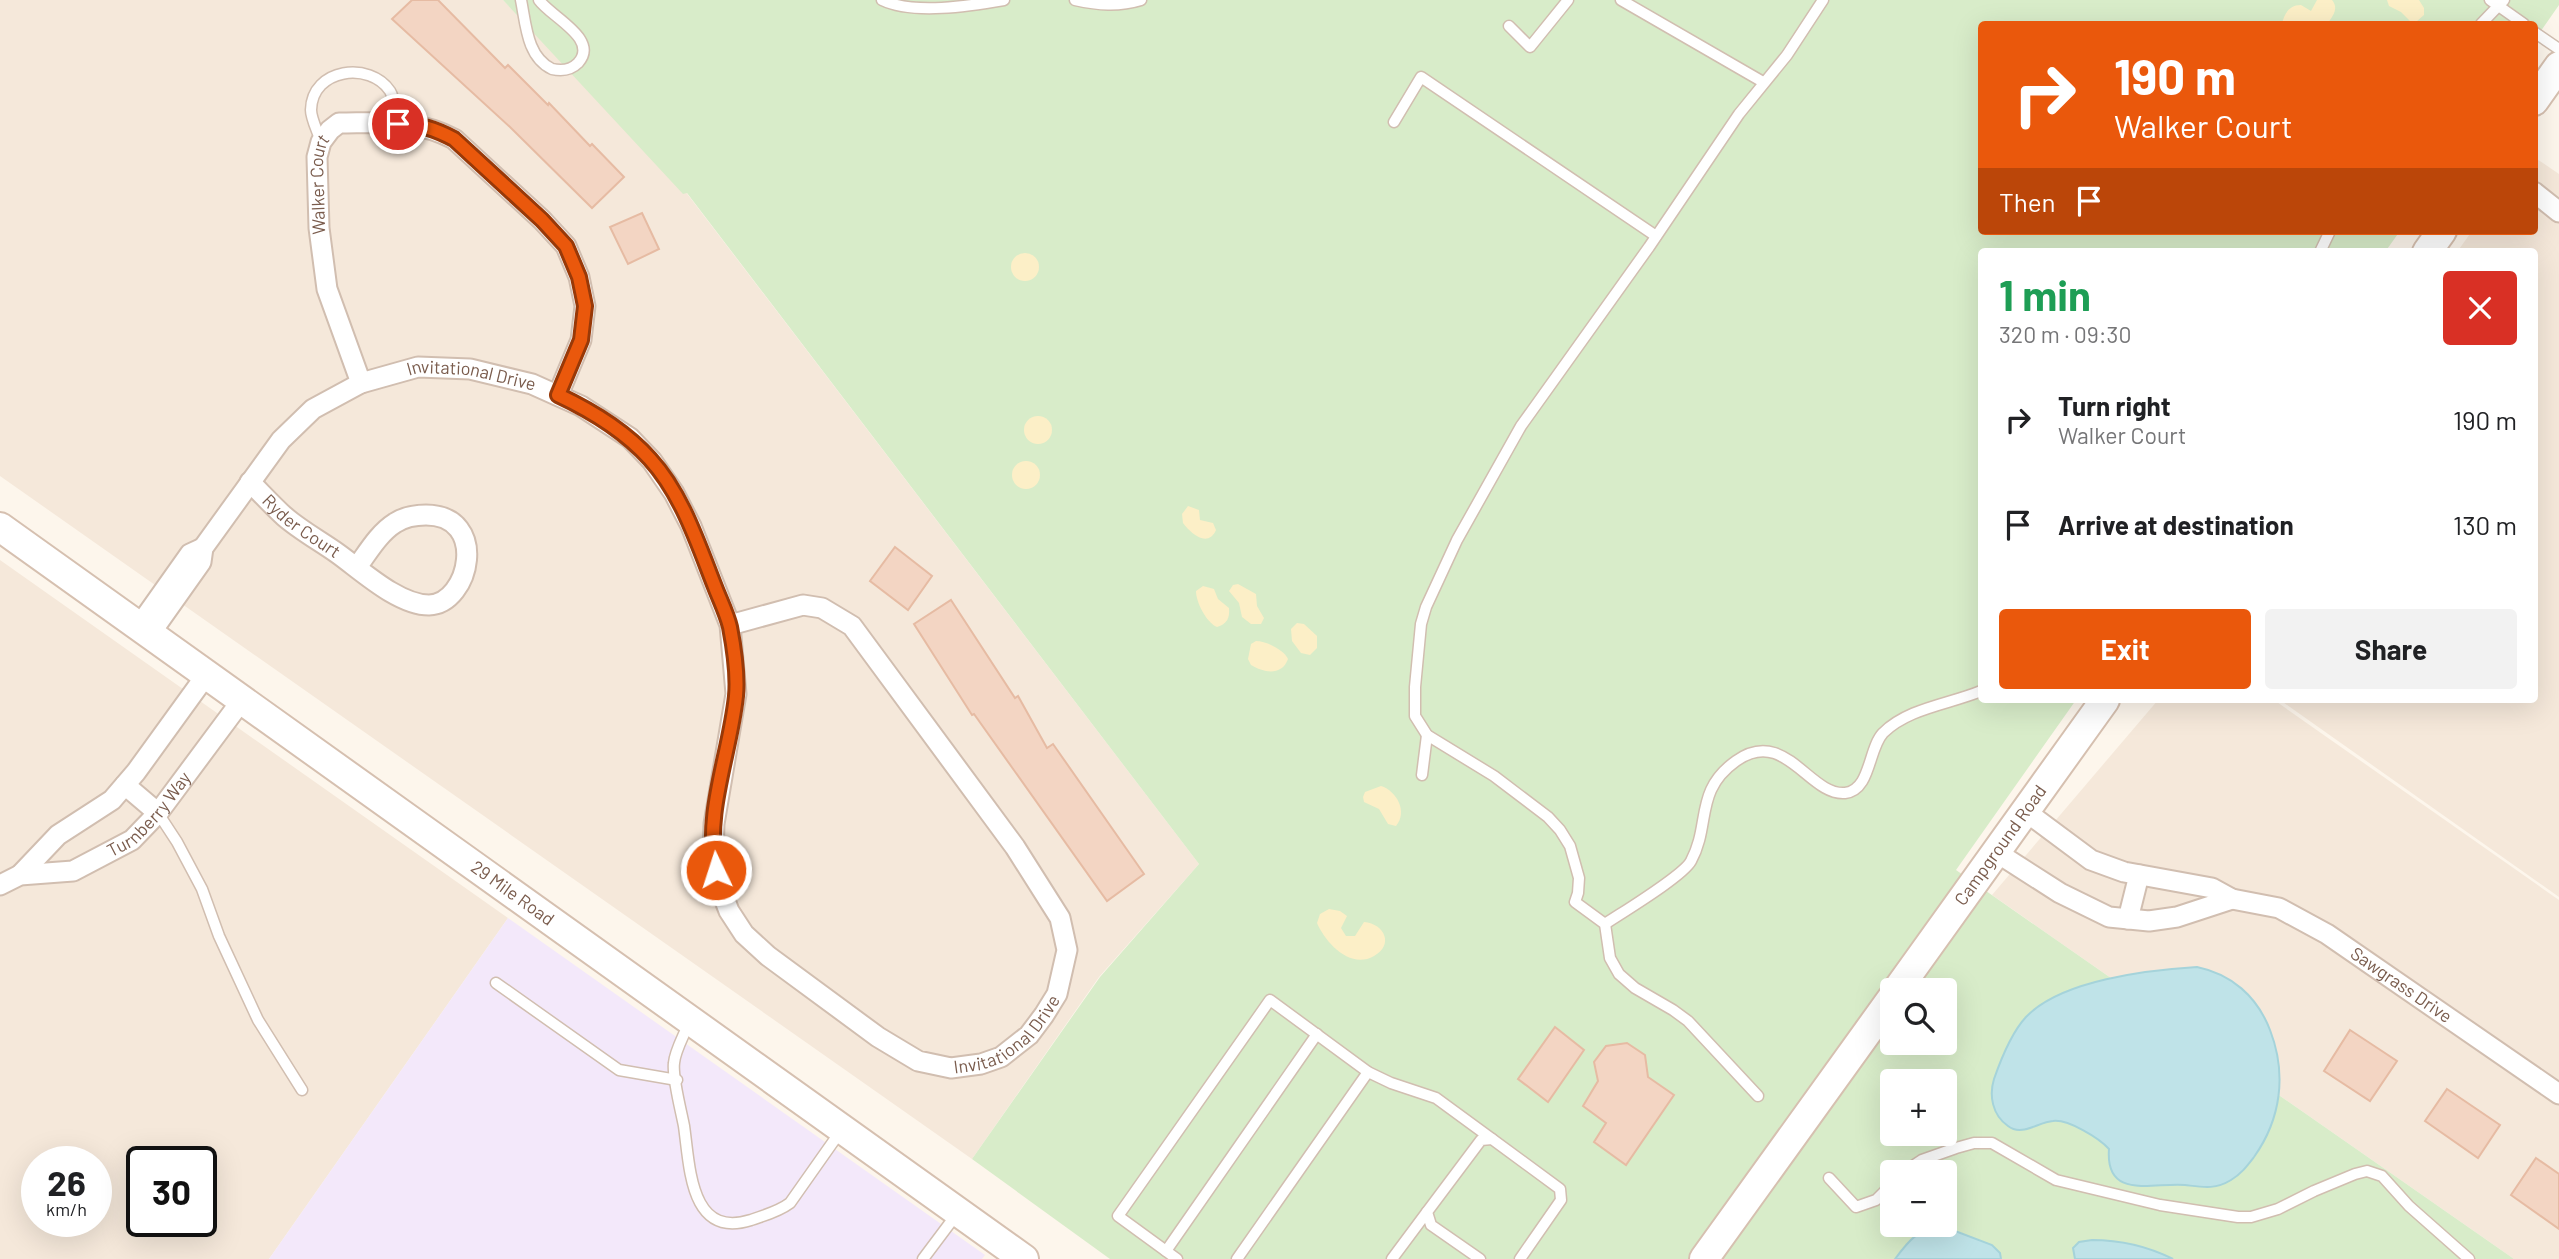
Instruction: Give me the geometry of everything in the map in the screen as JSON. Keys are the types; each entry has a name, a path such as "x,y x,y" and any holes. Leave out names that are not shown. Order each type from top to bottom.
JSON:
{"street":[{"path":"2538,95 2559,66"},
{"name":"Walker Court","path":"361,383 327,289 319,228 317,157 321,142 339,123 417,124 436,129 454,139 542,220 566,246 579,277 585,306 581,340 558,395"},
{"path":"2538,195 2559,212"},
{"name":"Invitational Drive","path":"145,630 201,562 203,548 281,440 298,421 333,396 361,383 418,367 470,369 532,384 581,406 630,438 652,461 674,493 691,526 730,625 736,694 713,824 713,856 719,885 729,911 744,934 768,956 878,1037 918,1061 951,1068 981,1064 1001,1057 1029,1035 1057,994 1067,950 1060,918 1015,847 852,625 822,608 803,605 730,625"},
{"name":"Ryder Court","path":"250,482 286,517 356,567 393,593 431,605 447,597 461,581 468,558 465,541 455,523 439,515 414,515 396,523 356,567"},
{"name":"29 Mile Road","path":"0,527 1024,1259"},
{"name":"Turnberry Way","path":"0,885 20,875 58,835 112,800 207,674"},
{"name":"Turnberry Way","path":"20,875 73,871 131,840 158,813 242,700"},
{"name":"Campground Road","path":"1906,978 2103,703"},
{"path":"125,785 158,813"},
{"name":"Sawgrass Drive","path":"2025,811 2091,860 2124,872 2212,888 2232,899 2279,908 2327,934 2559,1094"},
{"name":"Sawgrass Drive","path":"1996,852 2060,893 2109,917 2149,921 2177,917 2232,899"},
{"path":"2128,919 2139,874"},
{"path":"1704,1259 1880,1015"}],"lane":[{"path":"521,0 536,57 552,69 572,68 578,64 584,53 582,40 539,0"},
{"path":"882,0 902,7 940,7 1004,0"},
{"path":"1075,0 1118,5 1140,0"},
{"path":"1509,26 1530,47 1569,0"},
{"path":"1621,0 1763,82"},
{"path":"1758,1096 1688,1021 1635,988 1619,974 1610,958 1605,924 1574,902 1579,878 1570,846 1560,830 1494,776 1427,735 1415,716 1415,687 1422,624 1433,589 1490,478 1521,426 1763,82 1787,55 1823,0"},
{"path":"2483,21 2497,2 2520,21"},
{"path":"2538,35 2559,49"},
{"path":"321,142 311,111 315,94 329,79 340,74 351,72 373,75 391,92 398,124"},
{"path":"1394,122 1421,77 1656,236"},
{"path":"1605,924 1684,870 1695,850 1710,791 1736,761 1758,751 1771,752 1790,761 1830,789 1843,793 1856,789 1862,782 1876,743 1888,729 1924,710 1978,692"},
{"path":"1422,775 1427,735"},
{"path":"158,813 202,889 219,936 252,1008 302,1090"},
{"path":"496,983 619,1070 677,1080"},
{"path":"1177,1259 1118,1216 1270,1000 1368,1072 1436,1098 1560,1189 1562,1200 1520,1259"},
{"path":"691,1019 674,1063 691,1172 703,1210 710,1217 722,1224 744,1222 779,1211 790,1203 842,1128"},
{"path":"1166,1251 1317,1034"},
{"path":"1237,1259 1368,1072"},
{"path":"1392,1259 1481,1140 1492,1139"},
{"path":"1922,1160 1974,1143 1992,1143 2056,1180 2160,1205 2238,1217 2251,1217 2278,1209 2324,1187 2367,1171 2382,1176 2409,1206 2469,1259"},
{"path":"1829,1178 1856,1207 1880,1196"},
{"path":"923,1259 959,1212"},
{"path":"1427,1212 1431,1225 1480,1259"}],"shaded area":[{"path":"0,0 503,0 685,191 1199,864 1099,977 972,1159 0,476"},
{"path":"2538,160 2559,174 2559,897 2284,703 2538,703 2538,248 2460,248 2469,235 2538,235"},
{"path":"0,560 508,918 269,1259 0,1259"},
{"path":"2155,703 2278,703 2559,900 2559,1259 2514,1259 1992,895"},
{"path":"508,918 985,1255 982,1259 269,1259"}],"green space":[{"path":"503,0 2559,0 2559,5 2538,35 2538,21 1978,21 1978,235 2397,235 2388,248 1978,248 1978,703 2074,703 1956,870 2514,1259 1110,1259 972,1159 1100,977 1199,864 687,193 683,194"}],"sand":[{"path":"2317,0 2332,0 2335,6 2329,21 2283,21 2290,8 2297,5 2311,11"},
{"path":"2387,0 2419,0 2424,8 2424,15 2417,21 2410,21 2389,6"},
{"path":"1025,253 1035,257 1039,267 1035,277 1025,281 1015,277 1011,267 1015,257"},
{"path":"1038,416 1048,420 1052,430 1048,440 1038,444 1028,440 1024,430 1028,420"},
{"path":"1026,461 1036,465 1040,475 1036,485 1026,489 1016,485 1012,475 1016,465"},
{"path":"1188,506 1199,510 1200,520 1213,523 1216,530 1213,535 1204,539 1186,527 1182,514"},
{"path":"1238,584 1256,594 1257,606 1264,618 1261,624 1251,624 1242,617 1239,603 1229,591 1233,585"},
{"path":"1203,586 1214,589 1218,599 1229,608 1227,620 1220,626 1217,627 1209,621 1200,606 1196,591"},
{"path":"1297,623 1304,624 1317,636 1317,648 1310,655 1301,653 1292,641 1291,629"},
{"path":"1256,641 1269,644 1283,652 1288,659 1282,668 1261,670 1251,665 1248,659 1251,644"},
{"path":"1381,786 1392,792 1399,803 1401,815 1396,826 1388,824 1379,809 1364,802 1365,792"},
{"path":"1329,909 1340,911 1347,916 1341,928 1346,936 1355,936 1364,922 1382,931 1384,946 1374,956 1365,959 1348,957 1340,952 1326,938 1317,923 1320,914"}],"water":[{"path":"2197,967 2232,981 2250,997 2265,1018 2278,1063 2278,1096 2270,1127 2254,1157 2235,1178 2208,1187 2134,1185 2115,1176 2110,1165 2109,1149 2083,1130 2067,1123 2053,1121 2019,1130 2008,1126 1998,1116 1992,1098 1997,1071 2016,1030 2041,1004 2061,994 2106,979"},
{"path":"1957,1232 1992,1245 2000,1253 2001,1259 1895,1259 1914,1237 1957,1237"},
{"path":"2092,1240 2134,1245 2173,1259 2075,1259 2073,1248 2079,1242"}],"building":[{"path":"412,0 438,0 505,68 508,65 624,177 592,208 510,127 392,19"},
{"path":"642,213 659,249 628,264 610,227"},
{"path":"895,547 932,576 908,610 870,581"},
{"path":"951,600 1015,698 1018,696 1047,748 1053,744 1144,874 1107,901 974,714 972,715 914,624"},
{"path":"1555,1027 1584,1050 1548,1102 1518,1079"},
{"path":"2350,1030 2397,1061 2370,1101 2324,1071"},
{"path":"1627,1043 1645,1055 1648,1077 1674,1095 1626,1165 1594,1142 1606,1123 1583,1106 1598,1081 1594,1062 1606,1046"},
{"path":"2447,1089 2500,1125 2478,1158 2425,1121"},
{"path":"2536,1158 2559,1174 2559,1229 2511,1195"}],"route":[{"path":"398,124 417,124 436,129 454,139 542,220 566,246 579,277 585,306 581,340 558,395 581,406 630,438 652,461 674,493 691,526 730,625 734,659 736,694 713,824 716,870"}]}
